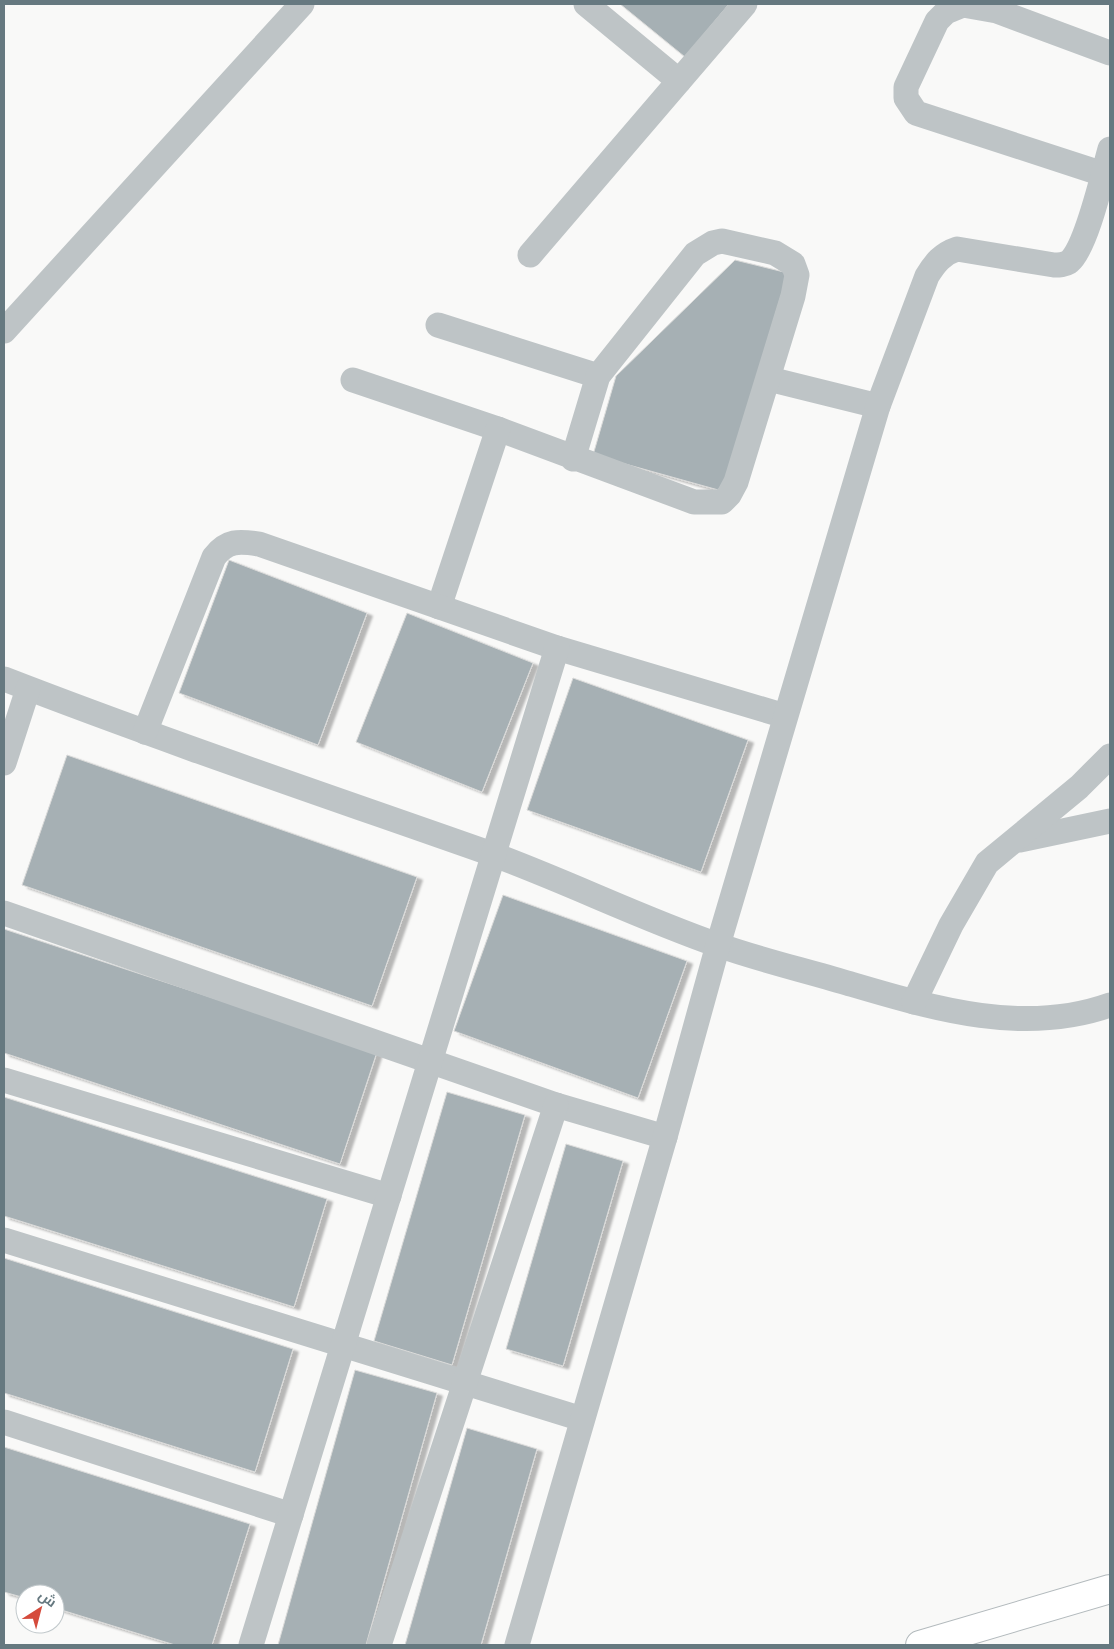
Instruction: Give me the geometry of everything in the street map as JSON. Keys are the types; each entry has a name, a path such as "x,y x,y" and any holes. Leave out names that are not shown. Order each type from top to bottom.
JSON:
{"street":[{"path":"4,331 302,4"},
{"path":"586,4 679,81"},
{"path":"530,255 745,4"},
{"path":"1102,174 916,113 906,98 906,87 937,21 946,12 963,5 997,11 1110,53"},
{"path":"517,1645 785,716 878,406 927,276 934,264 946,252 957,249 1063,265 1070,261 1084,237 1110,149"},
{"path":"353,380 498,429 574,458 694,502 722,502 729,495 736,482 794,296 797,275 795,268 786,258 775,253 722,241 714,243 695,254 598,376 574,458"},
{"path":"438,325 598,376"},
{"path":"769,380 878,406"},
{"path":"439,607 498,429"},
{"path":"145,732 196,596 214,557 226,544 240,541 259,544 557,648 785,716"},
{"path":"251,1645 557,648"},
{"path":"4,679 145,732 494,855 718,945 914,1002 974,1014 1037,1020 1106,1010"},
{"path":"4,763 28,689"},
{"path":"914,1002 951,925 987,862 1016,840 1110,756"},
{"path":"1016,840 1110,821"},
{"path":"4,912 556,1105 665,1137"},
{"path":"4,1080 389,1196"},
{"path":"379,1645 556,1105"},
{"path":"4,1240 582,1419"},
{"path":"4,1422 291,1515"},
{"path":"920,1645 1110,1590"}],"building":[{"path":"620,4 729,4 685,57"},
{"path":"735,260 788,273 722,491 593,455 616,376"},
{"path":"229,560 367,613 318,745 179,693"},
{"path":"407,613 533,663 482,792 356,742"},
{"path":"573,678 748,740 701,872 527,810"},
{"path":"67,755 417,877 372,1006 22,885"},
{"path":"503,895 687,961 638,1098 454,1031"},
{"path":"4,929 377,1052 340,1164 4,1053"},
{"path":"447,1092 525,1115 452,1365 374,1341"},
{"path":"4,1097 327,1199 294,1307 4,1216"},
{"path":"566,1144 623,1161 563,1366 506,1349"},
{"path":"4,1258 293,1349 255,1472 4,1393"},
{"path":"355,1370 437,1393 366,1645 278,1645"},
{"path":"467,1428 537,1449 481,1645 405,1645"},
{"path":"4,1447 250,1524 212,1645 175,1645 65,1611 65,1584 15,1584 15,1595 4,1592"}]}
